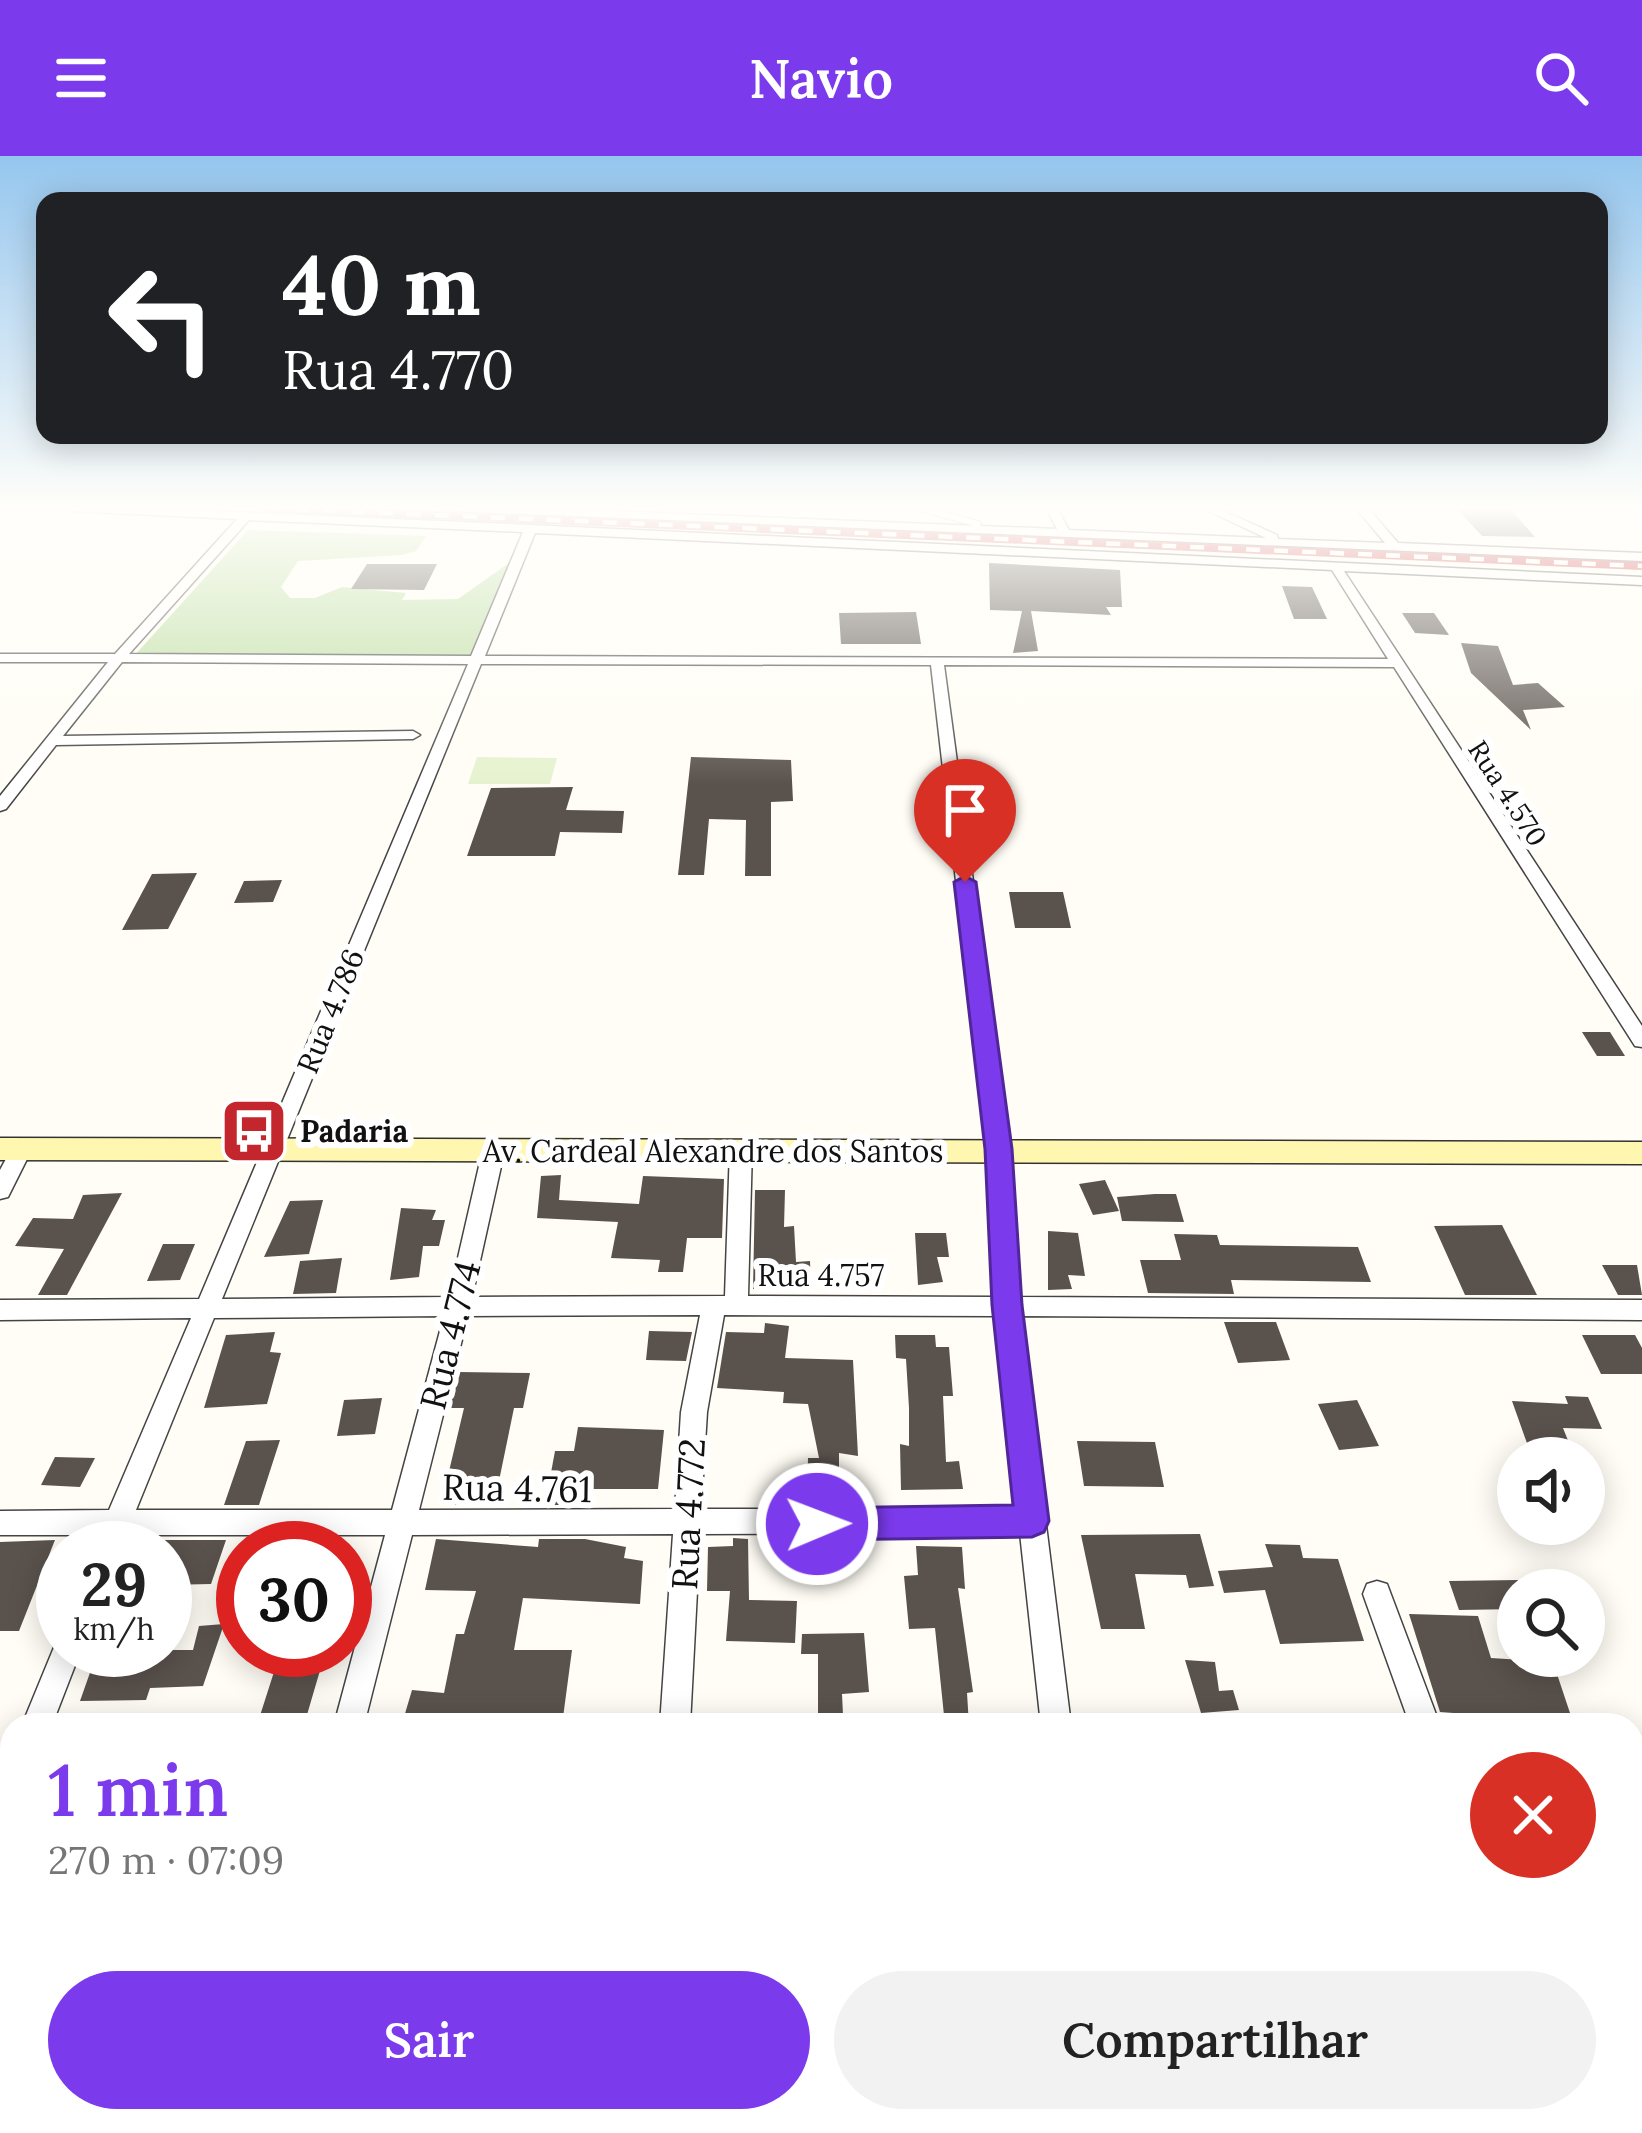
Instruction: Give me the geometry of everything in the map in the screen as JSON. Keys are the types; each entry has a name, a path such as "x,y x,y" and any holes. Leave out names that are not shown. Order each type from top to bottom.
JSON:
{"main road":[{"name":"Av. Cardeal Alexandre dos Santos","path":"11,1149 1642,1154"}],"street":[{"path":"0,806 171,600"},
{"name":"Rua 4.786","path":"119,1521 211,1310 499,600"},
{"name":"Rua 4.570","path":"1356,600 1642,1041"},
{"path":"0,658 1394,663"},
{"path":"937,660 998,1149 1007,1305 1055,1713"},
{"path":"55,741 413,735"},
{"name":"Rua 4.772","path":"676,1713 694,1412 725,1305 741,1148"},
{"path":"0,1191 11,1149"},
{"name":"Rua 4.774","path":"352,1713 458,1309 493,1153"},
{"name":"Rua 4.757","path":"0,1310 1007,1305 1642,1310"},
{"name":"Rua 4.761","path":"192,1532 403,1522 688,1526 1032,1521"},
{"name":"Rua 4.761","path":"0,1523 36,1527"},
{"path":"1377,1594 1421,1713"},
{"path":"42,1713 56,1677"}],"green space":[{"path":"184,600 495,600 473,660 134,656"},
{"path":"477,757 557,758 550,784 468,784"}],"building":[{"path":"990,600 1122,600 1122,607 1106,607 1111,615 1031,611 1038,651 1013,653 1022,611 990,610"},
{"path":"1287,600 1318,600 1327,619 1294,619"},
{"path":"916,612 921,644 841,644 839,613"},
{"path":"1402,613 1434,613 1449,635 1415,633"},
{"path":"1461,643 1498,646 1513,685 1538,683 1565,707 1523,710 1531,730 1471,673"},
{"path":"691,757 791,760 793,801 771,802 771,876 745,876 746,820 709,819 704,875 678,875"},
{"path":"573,787 566,810 624,811 622,833 560,832 555,856 467,856 491,788"},
{"path":"197,873 168,929 122,930 152,874"},
{"path":"282,880 273,902 234,903 244,881"},
{"path":"1009,892 1063,892 1071,928 1015,928"},
{"path":"1582,1032 1610,1032 1625,1056 1597,1056"},
{"path":"561,1175 559,1200 639,1204 643,1176 724,1179 722,1238 687,1238 683,1272 658,1272 660,1260 611,1258 618,1222 537,1218 541,1176"},
{"path":"1105,1180 1119,1211 1093,1215 1079,1184"},
{"path":"755,1190 785,1190 784,1227 794,1226 796,1262 810,1261 811,1288 753,1289"},
{"path":"122,1193 67,1295 38,1295 64,1249 15,1246 33,1218 73,1219 83,1195"},
{"path":"1176,1194 1184,1222 1122,1221 1117,1197"},
{"path":"323,1200 309,1254 264,1257 290,1201"},
{"path":"401,1208 436,1210 432,1220 445,1220 439,1246 423,1246 419,1277 390,1280"},
{"path":"1502,1225 1537,1295 1465,1295 1434,1226"},
{"path":"1048,1231 1078,1233 1085,1276 1068,1275 1072,1289 1048,1290"},
{"path":"915,1233 946,1233 949,1257 937,1257 943,1282 918,1285"},
{"path":"1174,1234 1217,1235 1220,1245 1358,1247 1371,1282 1231,1280 1234,1294 1148,1293 1140,1260 1181,1260"},
{"path":"163,1244 195,1244 180,1280 147,1281"},
{"path":"342,1258 336,1293 293,1294 300,1261"},
{"path":"1602,1265 1637,1265 1642,1295 1618,1295"},
{"path":"1224,1322 1276,1322 1290,1360 1238,1363"},
{"path":"765,1323 789,1326 785,1358 853,1360 858,1456 839,1453 839,1504 807,1504 808,1458 819,1458 808,1404 783,1403 784,1392 717,1388 726,1332 764,1333"},
{"path":"649,1331 692,1332 686,1361 646,1360"},
{"path":"275,1332 270,1352 281,1353 267,1404 204,1408 226,1335"},
{"path":"895,1335 935,1335 936,1347 949,1347 953,1396 943,1396 946,1462 959,1461 963,1489 901,1490 900,1444 909,1446 909,1408 906,1359 896,1358"},
{"path":"1582,1335 1635,1335 1642,1348 1642,1374 1601,1374"},
{"path":"458,1372 530,1373 523,1408 514,1408 494,1505 441,1505 464,1408 449,1408"},
{"path":"1565,1396 1588,1397 1602,1429 1563,1428 1567,1437 1525,1437 1512,1401 1568,1404"},
{"path":"382,1398 375,1434 337,1436 344,1400"},
{"path":"1357,1400 1379,1446 1339,1450 1318,1404"},
{"path":"578,1427 664,1430 658,1489 592,1489 590,1505 545,1505 555,1451 574,1451"},
{"path":"280,1440 259,1505 224,1505 246,1441"},
{"path":"1077,1441 1155,1442 1164,1487 1084,1486"},
{"path":"55,1457 95,1458 80,1487 41,1485"},
{"path":"1200,1534 1214,1586 1189,1588 1186,1575 1135,1574 1145,1629 1101,1629 1081,1535"},
{"path":"733,1538 748,1539 749,1600 797,1601 795,1643 726,1641 730,1591 707,1591 708,1547 733,1546"},
{"path":"436,1539 538,1547 539,1539 585,1539 626,1547 624,1558 643,1561 640,1604 523,1598 514,1650 572,1650 564,1713 405,1713 412,1690 444,1693 456,1634 464,1634 476,1591 425,1590"},
{"path":"192,1540 216,1540 211,1584 192,1584"},
{"path":"36,1541 36,1588 19,1631 0,1631 0,1542"},
{"path":"1265,1544 1300,1545 1303,1558 1338,1559 1364,1641 1280,1644 1265,1590 1224,1593 1218,1571 1273,1567"},
{"path":"916,1546 962,1547 965,1589 958,1588 973,1692 967,1693 968,1713 944,1713 935,1628 909,1629 904,1576 918,1575"},
{"path":"1497,1580 1497,1609 1459,1610 1449,1581"},
{"path":"1409,1614 1478,1616 1491,1658 1497,1658 1497,1677 1558,1677 1570,1713 1440,1712"},
{"path":"216,1625 216,1648 203,1686 150,1688 146,1700 80,1701 88,1677 192,1677 192,1650 199,1626"},
{"path":"864,1633 869,1692 842,1694 843,1713 818,1713 818,1654 801,1654 802,1634"},
{"path":"1185,1660 1215,1662 1219,1691 1233,1690 1239,1710 1201,1713"},
{"path":"272,1677 318,1677 308,1713 261,1713"}],"place":[{"name":"Padaria","path":"254,1131"}],"route":[{"path":"817,1524 1032,1521 1007,1305 998,1149 965,882"}]}
